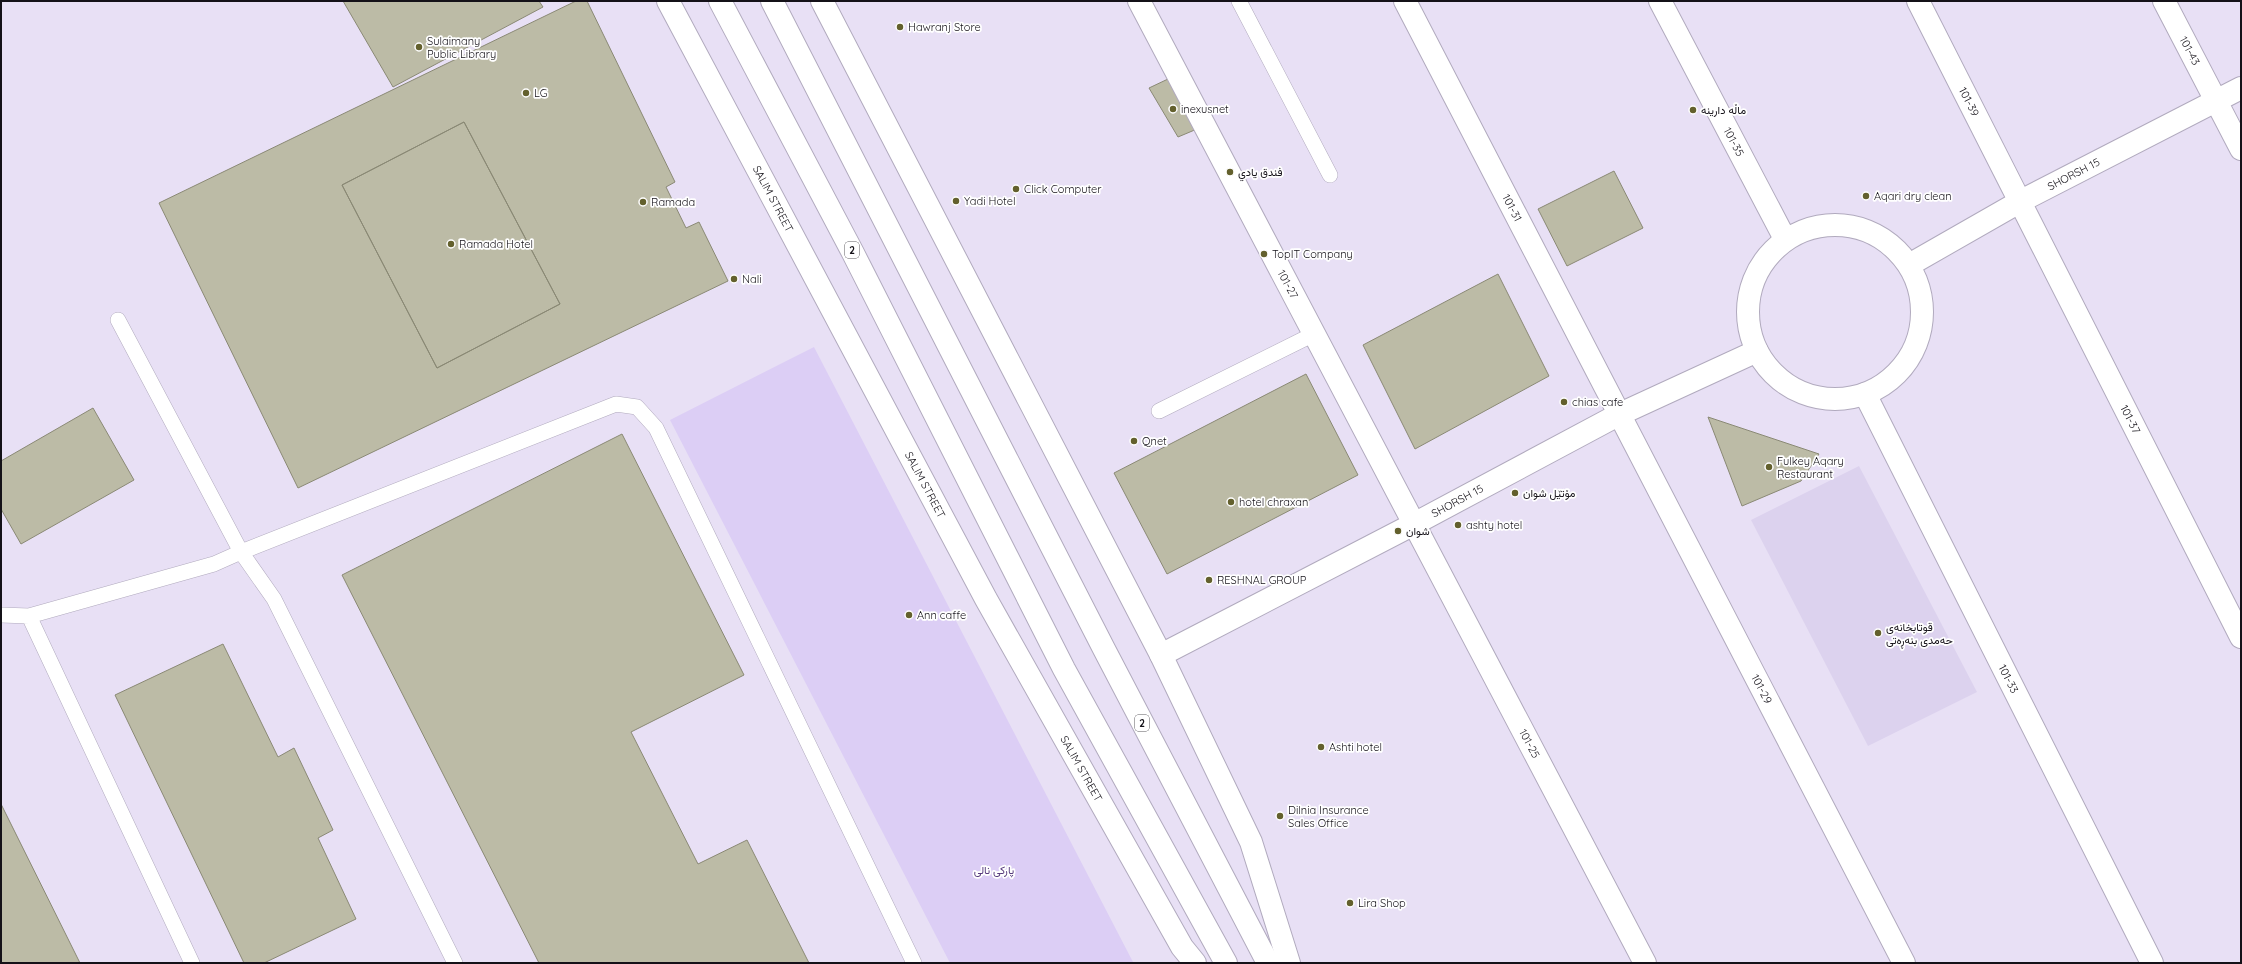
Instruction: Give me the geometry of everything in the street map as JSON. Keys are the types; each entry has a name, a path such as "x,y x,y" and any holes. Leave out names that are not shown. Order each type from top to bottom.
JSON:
{"street":[{"name":"SALIM STREET","path":"668,1 986,599 1182,947 1194,963"},
{"name":"2","path":"720,1 853,253 1064,669 1226,963"},
{"name":"2","path":"772,1 1096,635 1268,963"},
{"path":"822,1 1161,655 1251,842 1289,963"},
{"name":"101-27","path":"1139,1 1414,524"},
{"name":"101-31","path":"1405,1 1618,415"},
{"name":"101-35","path":"1660,1 1786,239"},
{"name":"101-39","path":"1918,1 2021,201"},
{"name":"101-43","path":"2164,1 2241,149"},
{"name":"SHORSH 15","path":"1909,265 2021,201 2241,88"},
{"name":"101-37","path":"2021,201 2241,637"},
{"path":"1838,224 1866,230 1884,240 1890,244 1909,265 1920,288 1922,314 1918,340 1906,363 1888,381 1865,394 1840,399 1815,397 1792,387 1772,371 1757,350 1749,327 1748,302 1754,278 1767,256 1786,239 1811,227 1838,224"},
{"name":"SHORSH 15","path":"1161,655 1414,524 1618,415 1757,350"},
{"name":"101-33","path":"1865,394 2152,963"},
{"name":"101-29","path":"1618,415 1904,963"},
{"name":"101-25","path":"1414,524 1645,963"}],"lane":[{"path":"1239,1 1330,175"},
{"path":"118,320 241,552 274,599 455,963"},
{"path":"1159,411 1314,334"},
{"path":"1,615 29,616 214,564 616,404 637,407 656,428 914,963"},
{"path":"29,616 192,963"}],"shaded area":[{"name":"قوتابخانەی حەمدی بنەڕەتی","path":"1859,466 1977,692 1868,746 1751,520"}],"green space":[{"name":"پارکی نالی","path":"814,347 1133,962 950,963 670,420"}],"building":[{"name":"Sulaimany Public Library","path":"343,1 539,1 543,7 393,87"},
{"path":"576,1 587,1 675,182 666,187 686,228 699,222 728,281 298,488 159,203","holes":["464,122 560,304 437,368 342,185"]},
{"name":"inexusnet","path":"1168,79 1197,129 1178,137 1149,88"},
{"name":"Ramada Hotel","path":"464,122 560,304 437,368 342,185"},
{"path":"1614,171 1643,228 1567,266 1538,209"},
{"path":"1498,274 1549,376 1415,449 1363,345"},
{"path":"1306,374 1358,475 1167,574 1114,473"},
{"path":"93,408 134,480 21,544 1,509 1,461"},
{"name":"Fulkey Aqary Restaurant","path":"1708,417 1819,454 1801,481 1742,506"},
{"path":"622,434 744,675 631,732 698,864 747,840 809,963 539,963 342,575"},
{"path":"223,644 278,757 294,748 333,830 318,838 356,919 264,963 244,963 115,695"},
{"path":"1,804 80,963 1,963"}],"place":[{"name":"Hawranj Store","path":"900,27"},
{"name":"Sulaimany Public Library","path":"419,47"},
{"name":"LG","path":"526,93"},
{"name":"inexusnet","path":"1173,109"},
{"name":"ماڵە دارینە","path":"1693,110"},
{"name":"فندق يادي","path":"1230,172"},
{"name":"Click Computer","path":"1016,189"},
{"name":"Aqari dry clean","path":"1866,196"},
{"name":"Yadi Hotel","path":"956,201"},
{"name":"Ramada","path":"643,202"},
{"name":"Ramada Hotel","path":"451,244"},
{"name":"TopIT Company","path":"1264,254"},
{"name":"Nali","path":"734,279"},
{"name":"chias cafe","path":"1564,402"},
{"name":"Qnet","path":"1134,441"},
{"name":"Fulkey Aqary Restaurant","path":"1769,467"},
{"name":"مۆتێل شوان","path":"1515,493"},
{"name":"hotel chraxan","path":"1231,502"},
{"name":"ashty hotel","path":"1458,525"},
{"name":"شوان","path":"1398,531"},
{"name":"RESHNAL GROUP","path":"1209,580"},
{"name":"Ann caffe","path":"909,615"},
{"name":"قوتابخانەی حەمدی بنەڕەتی","path":"1878,633"},
{"name":"Ashti hotel","path":"1321,747"},
{"name":"Dilnia Insurance Sales Office","path":"1280,816"},
{"name":"Lira Shop","path":"1350,903"}]}
